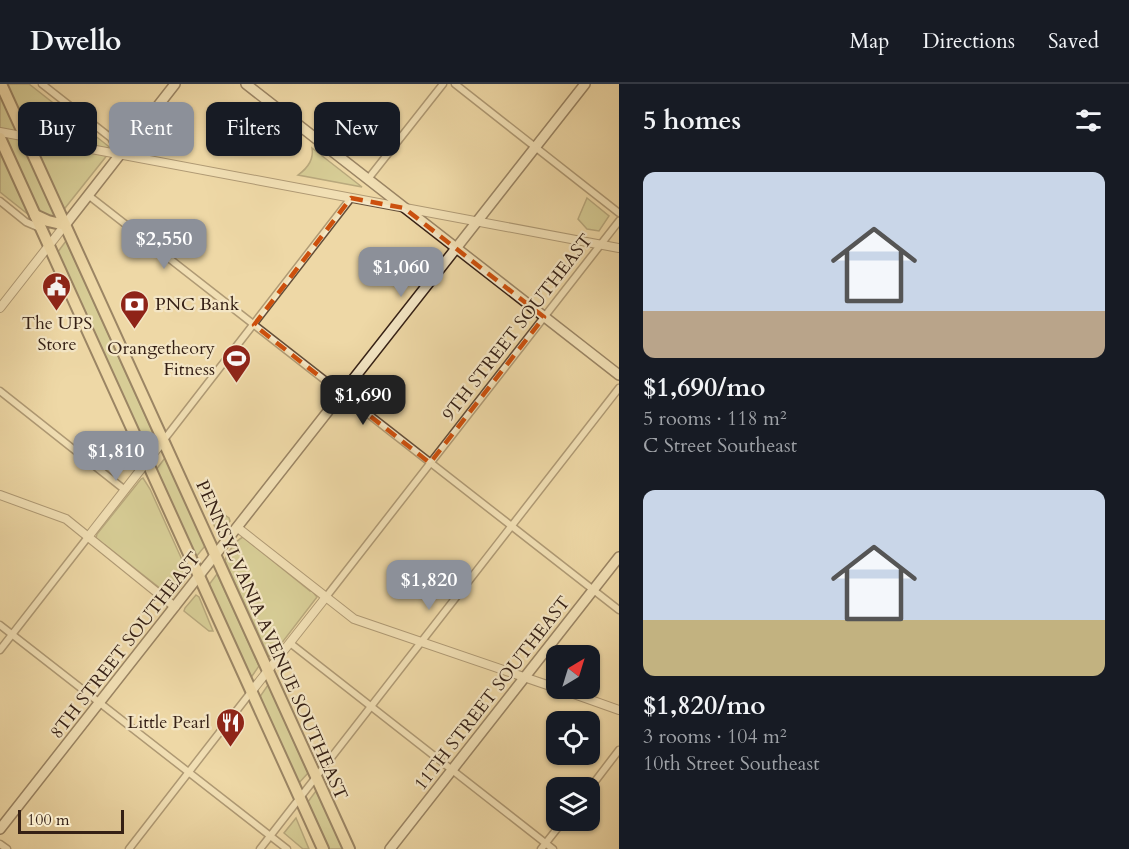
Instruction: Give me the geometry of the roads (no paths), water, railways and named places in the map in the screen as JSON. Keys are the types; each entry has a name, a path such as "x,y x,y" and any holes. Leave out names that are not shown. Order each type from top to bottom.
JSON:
{"main road":[{"name":"PENNSYLVANIA AVENUE SOUTHEAST","path":"1,84 18,122"},
{"path":"161,102 175,84"},
{"path":"246,84 619,375"},
{"name":"8TH STREET SOUTHEAST","path":"0,830 585,84"},
{"path":"0,138 323,849"},
{"name":"PENNSYLVANIA AVENUE SOUTHEAST","path":"34,156 348,849"},
{"path":"35,215 65,225 119,156"},
{"name":"11TH STREET SOUTHEAST","path":"390,849 619,557"}],"street":[{"path":"368,180 443,84"},
{"path":"455,84 619,213"},
{"path":"47,85 109,136"},
{"path":"0,132 18,136"},
{"path":"125,156 619,248"},
{"path":"88,195 619,610"},
{"path":"0,650 351,198"},
{"path":"0,201 26,222 40,228"},
{"name":"9TH STREET SOUTHEAST","path":"129,849 619,221"},
{"path":"0,308 65,225"},
{"path":"260,849 619,388"},
{"path":"0,391 126,490"},
{"path":"0,495 66,519 175,607"},
{"path":"238,528 354,618 546,684"},
{"path":"0,625 288,849"},
{"path":"290,643 452,770 544,846 553,849"},
{"path":"588,699 619,710"},
{"path":"598,777 619,750"},
{"path":"544,846 556,831"},
{"path":"0,844 7,849"}],"place":[{"name":"The UPS Store","path":"57,312"},
{"name":"PNC Bank","path":"134,330"},
{"name":"Orangetheory Fitness","path":"236,384"},
{"name":"Little Pearl","path":"231,748"}]}
